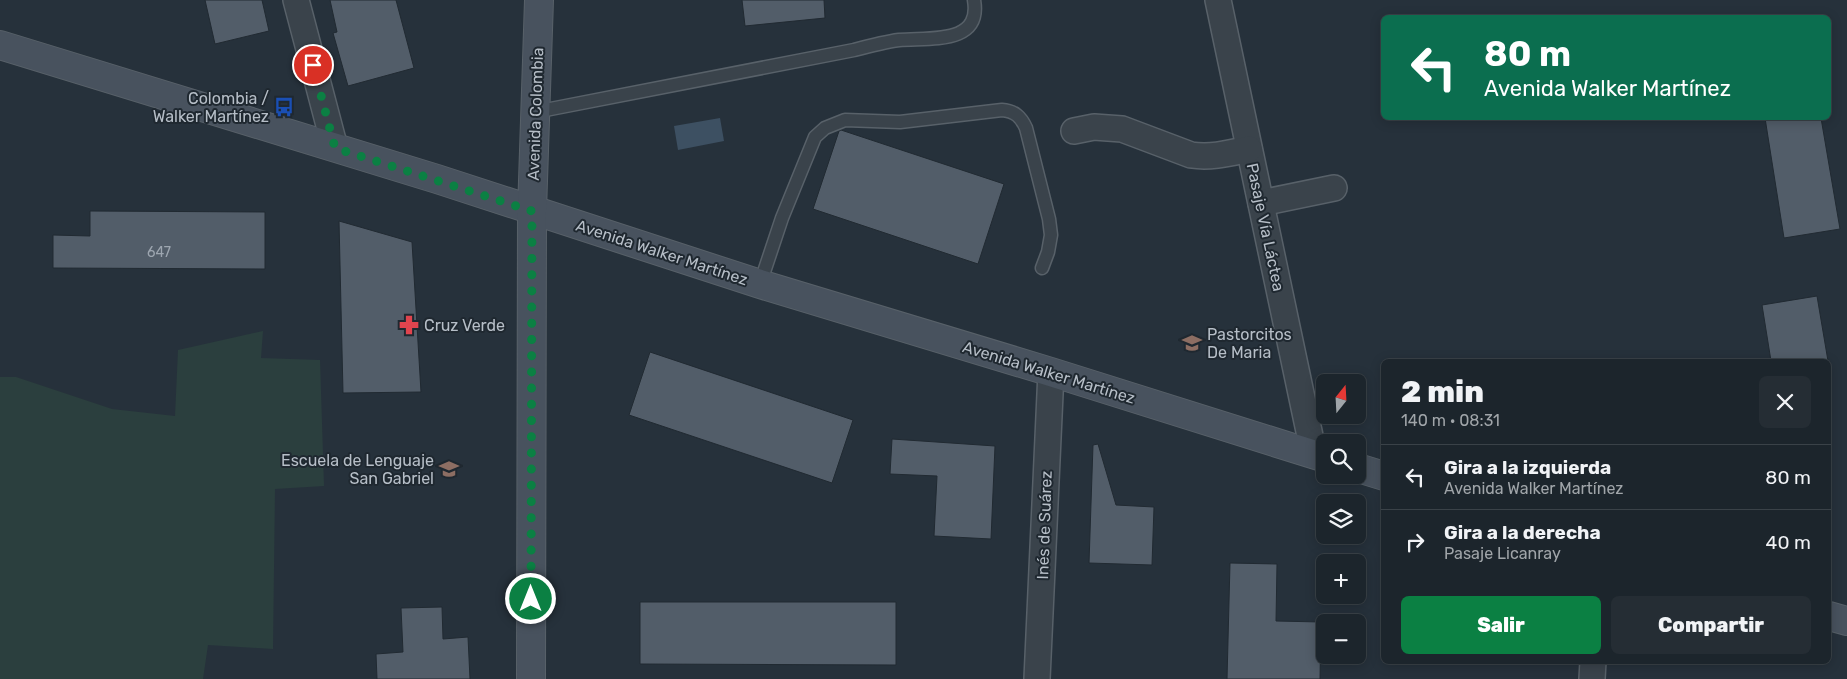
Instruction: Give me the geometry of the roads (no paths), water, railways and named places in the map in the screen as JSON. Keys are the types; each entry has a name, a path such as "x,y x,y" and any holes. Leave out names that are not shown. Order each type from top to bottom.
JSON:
{"main road":[{"name":"Avenida Colombia","path":"531,679 532,211 538,0"},
{"name":"Avenida Walker Martínez","path":"0,45 335,148 760,284 1316,455"},
{"path":"1366,470 1381,475"},
{"path":"1831,617 1847,622"}],"street":[{"path":"296,0 335,148"},
{"name":"Pasaje Vía Láctea","path":"1218,0 1261,203 1316,439"},
{"path":"1074,131 1094,127 1122,130 1191,155 1216,156 1249,148"},
{"path":"1261,203 1334,188"},
{"name":"Inés de Suárez","path":"1037,679 1051,372"},
{"path":"1592,679 1593,664"}],"lane":[{"path":"535,112 888,42 942,39 961,33 969,26 974,16 974,0"},
{"path":"760,284 782,218 811,146 815,137 825,128 845,120 900,122 1002,110 1016,114 1026,128 1049,219 1051,235 1048,252 1042,268"}],"water":[{"path":"720,118 724,141 678,150 674,126"}],"place":[{"name":"Colombia / Walker Martínez","path":"284,107"},
{"name":"Cruz Verde","path":"409,325"},
{"name":"Pastorcitos De Maria","path":"1192,343"},
{"name":"Escuela de Lenguaje San Gabriel","path":"449,469"}]}
